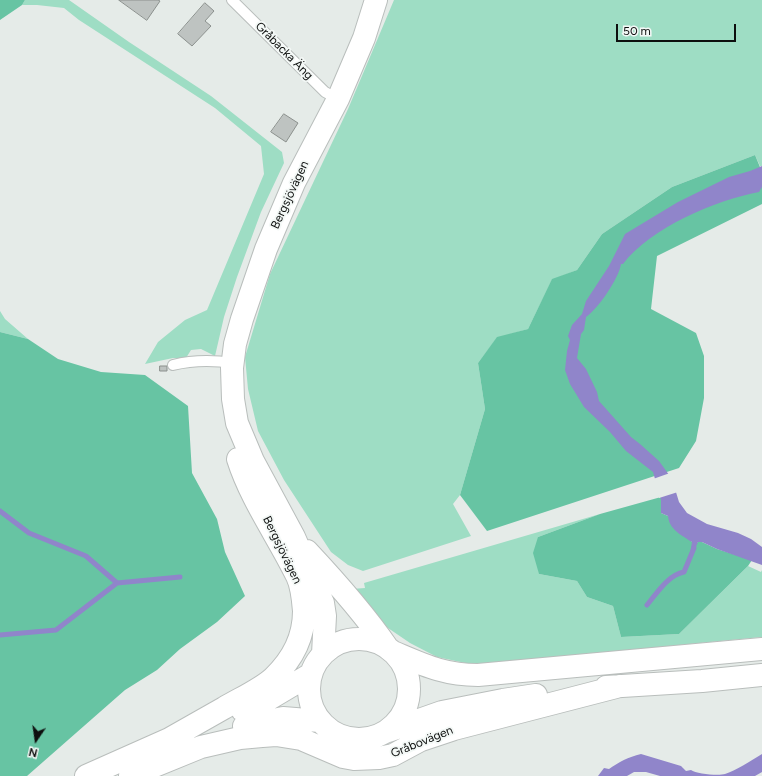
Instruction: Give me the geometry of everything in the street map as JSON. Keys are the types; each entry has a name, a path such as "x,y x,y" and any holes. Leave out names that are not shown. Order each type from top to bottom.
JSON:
{"main road":[{"name":"Bergsjövägen","path":"323,654 325,616 323,603 294,537 253,461 237,423 233,398 233,363 235,344 242,319 277,220 294,183 338,99 364,38 376,0"},
{"name":"Bergsjövägen","path":"171,738 249,694 272,678 287,661 298,645 304,619 303,601 298,577 241,468 231,430 230,409 233,398"},
{"name":"Bergsjövägen","path":"294,537 359,608 390,650"},
{"name":"Gråbovägen","path":"762,649 478,675 447,673 431,668 390,650 374,641 366,639 351,639 336,644 323,654 318,660 311,674 308,688 310,703 320,721 335,734 353,739 371,738 442,712 563,690 702,681 762,675"},
{"name":"Gråbovägen","path":"388,731 402,715 408,701 409,694 406,673 400,660 390,650"},
{"name":"Gråbovägen","path":"86,776 171,738 269,699 311,674"},
{"name":"Gråbovägen","path":"130,776 201,747 240,738 276,735 301,739 342,757 354,760 379,758 393,755 421,740 454,729 620,686"},
{"name":"Gråbovägen","path":"201,747 218,734 229,729 283,718 320,721"}],"lane":[{"name":"Gråbacka Äng","path":"232,0 324,92 338,99"},
{"path":"173,365 185,362 207,360 233,363"}],"green space":[{"path":"0,0 25,0 22,5 0,20"},
{"path":"25,0 69,0 211,96 282,152 284,163 261,212 237,277 224,317 215,356 201,349 191,350 186,358 173,358 145,364 158,342 185,320 207,310 264,174 261,146 215,108 79,20 64,8 22,5"},
{"path":"394,0 762,0 762,166 760,166 755,155 672,187 602,234 577,270 552,280 528,329 497,338 478,363 485,409 460,495 453,504 471,536 363,571 348,565 331,552 284,480 258,431 248,389 245,357 270,274 348,109"},
{"path":"755,155 762,172 762,204 657,256 651,309 696,333 704,356 704,398 696,441 679,468 487,531 460,495 485,409 478,363 497,337 528,329 552,279 577,270 602,234 672,187"},
{"path":"0,311 5,319 28,339 0,332"},
{"path":"0,332 28,339 58,359 101,372 145,375 188,406 192,473 217,519 225,552 245,596 217,622 180,649 157,670 125,690 27,776 0,776"},
{"path":"661,497 661,513 668,516 692,542 692,547 698,542 702,542 717,549 752,560 748,566 679,634 621,637 613,606 587,597 577,581 539,574 533,553 538,537 600,514"},
{"path":"600,514 538,537 539,574 577,581 587,597 613,606 621,637 679,634 748,566 761,572 762,570 762,637 470,664 437,657 410,643 388,628 351,589 365,588 364,583"}],"shaded area":[{"path":"762,166 762,187 759,192 723,202 685,218 650,239 635,251 623,264 621,264 607,293 586,317 584,330 581,334 577,358 586,369 597,392 599,401 631,437 659,461 672,479 679,502 687,513 707,524 738,533 751,539 762,547 762,565 702,542 698,542 693,554 690,554 692,542 676,531 671,525 668,516 661,513 661,500 653,472 626,451 610,432 584,407 570,384 565,370 570,340 568,336 572,325 582,314 586,301 609,266 625,234 678,202 729,177"},
{"path":"641,754 681,766 686,771 691,770 702,774 718,775 734,770 762,754 762,772 755,776 660,776 646,772 634,772 627,776 598,776 604,768 609,769 624,760"}],"pier":[{"path":"670,473 674,478 678,492 659,498 653,479"}],"building":[{"path":"119,0 158,0 160,1 147,20"},
{"path":"205,3 214,11 205,21 211,26 192,46 178,34"},
{"path":"284,114 298,123 286,142 271,132"},
{"path":"160,366 167,366 167,371 160,371"}],"waterway":[{"path":"0,511 29,533 86,556 117,583"},
{"path":"647,605 668,581 684,572 694,548"},
{"path":"0,635 56,630 117,583 180,577"}]}
